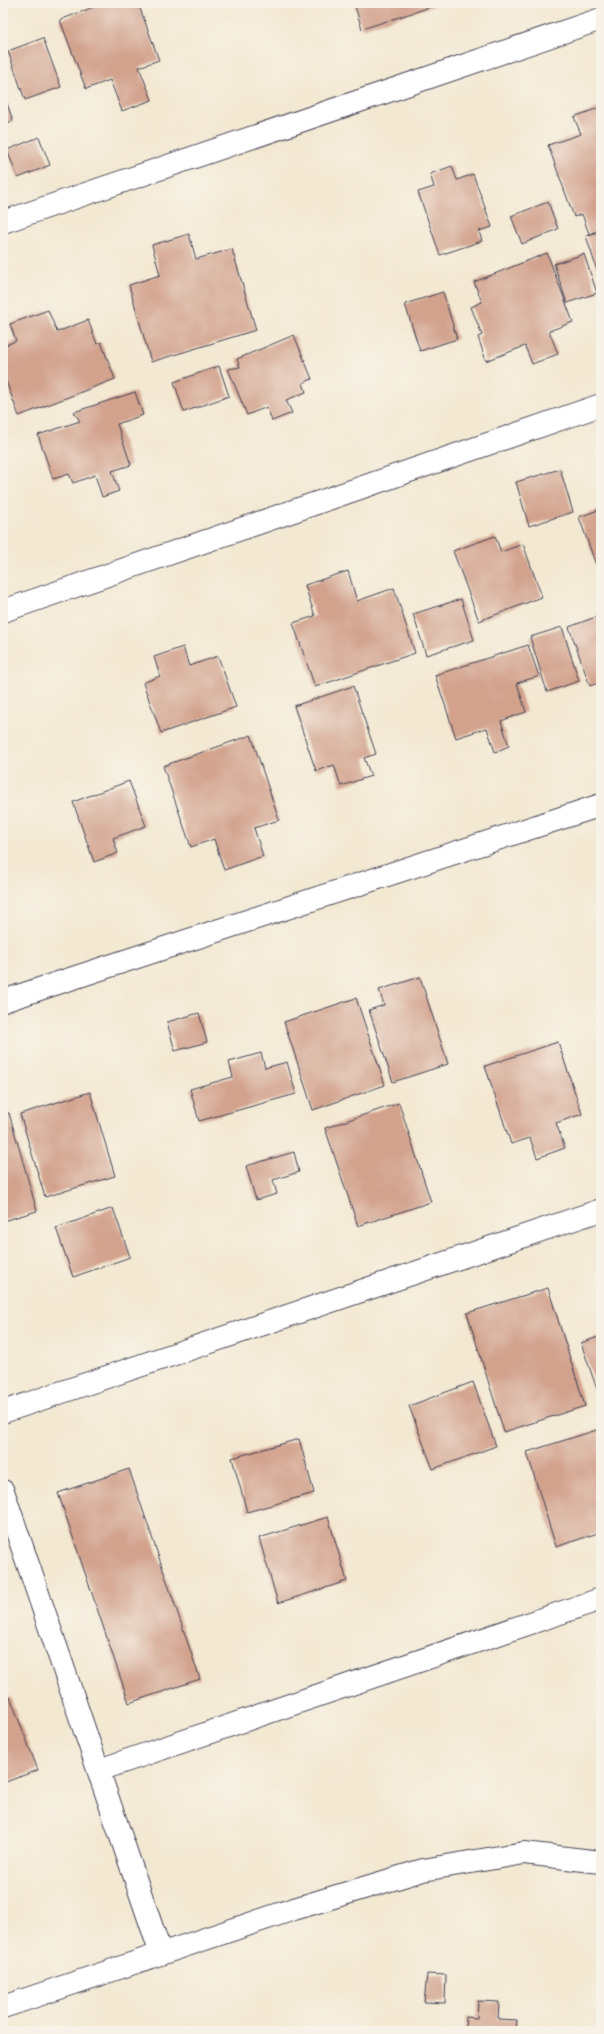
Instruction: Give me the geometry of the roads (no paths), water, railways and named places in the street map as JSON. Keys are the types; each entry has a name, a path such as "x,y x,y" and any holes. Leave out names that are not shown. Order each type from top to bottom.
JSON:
{"street":[{"path":"3,222 601,19"},
{"path":"3,611 601,405"},
{"path":"3,1001 601,805"},
{"path":"3,1412 601,1210"},
{"path":"3,1491 99,1770 160,1954"},
{"path":"99,1770 601,1599"},
{"path":"3,2007 294,1909 423,1870 524,1853 601,1862"}]}
